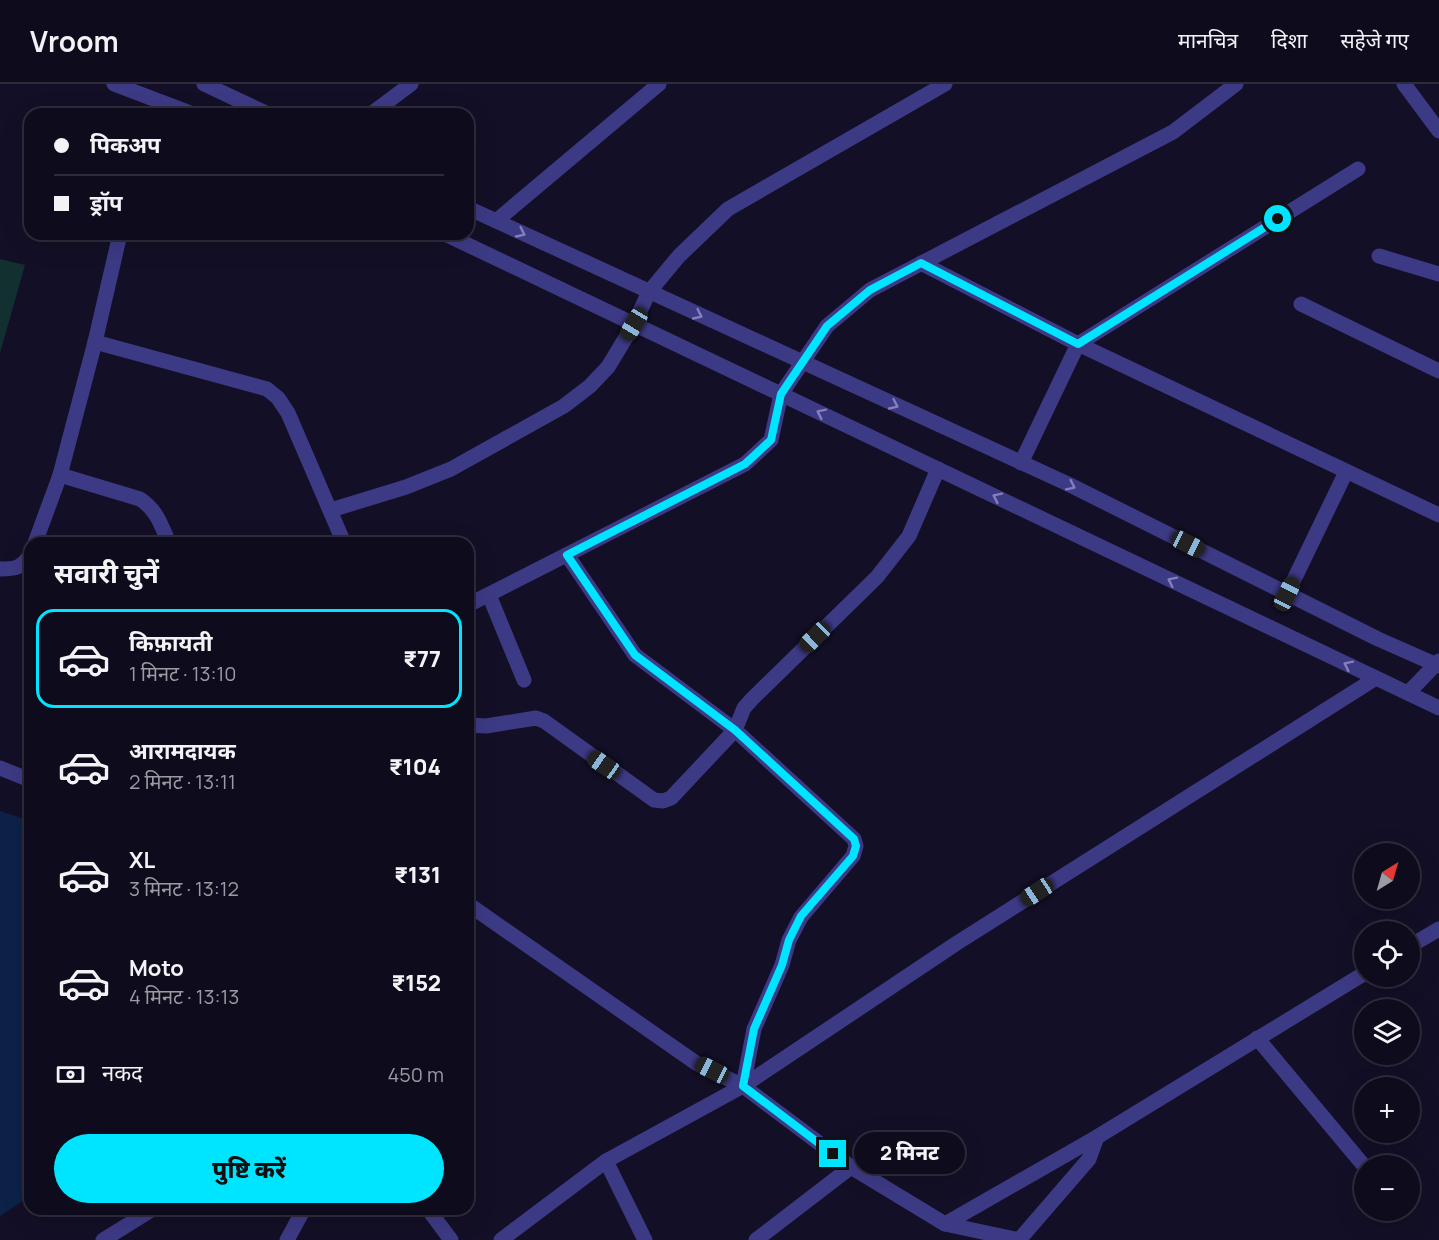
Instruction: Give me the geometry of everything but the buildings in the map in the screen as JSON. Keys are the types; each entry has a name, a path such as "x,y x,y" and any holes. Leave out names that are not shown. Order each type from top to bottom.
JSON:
{"street":[{"path":"114,84 163,108"},
{"path":"204,84 255,108"},
{"path":"379,108 411,84"},
{"path":"496,221 659,84"},
{"path":"331,510 406,487 451,469 564,406 590,386 608,366 634,324 649,292 679,256 728,209 927,89 945,84"},
{"path":"474,603 745,464 771,440 781,394 827,326 870,290 1173,132 1236,84"},
{"path":"1404,84 1439,131"},
{"path":"1021,463 1078,344 1358,169"},
{"path":"474,211 1068,484 1378,639 1438,664 1407,693"},
{"path":"37,537 60,474 95,342 119,240"},
{"path":"458,240 1439,708"},
{"path":"1379,256 1439,274"},
{"path":"921,263 1078,344 1346,472 1437,511"},
{"path":"1301,304 1439,371"},
{"path":"95,342 267,389 278,398 288,413 342,537"},
{"path":"474,725 486,726 536,718 544,721 654,800 663,801 671,798 735,730 744,708 753,698 878,577 909,536 938,469"},
{"path":"1287,594 1346,472"},
{"path":"60,474 140,499 158,516 167,537"},
{"path":"567,555 635,655 735,730 854,839 856,846 853,856 801,916 789,940 782,965 754,1029 743,1086"},
{"path":"0,569 16,569 24,564"},
{"path":"489,595 524,680"},
{"path":"501,1240 606,1161 743,1086 957,943 1376,678"},
{"path":"0,768 24,778"},
{"path":"474,908 696,1063 743,1086 851,1167 945,1224 1019,1240 1089,1159 1097,1137"},
{"path":"1420,940 1439,929"},
{"path":"945,1224 1097,1137 1354,980"},
{"path":"1257,1038 1355,1155"},
{"path":"606,1161 645,1240"},
{"path":"756,1240 851,1167"},
{"path":"103,1240 143,1215"},
{"path":"286,1240 301,1215"},
{"path":"432,1215 451,1240"}],"green space":[{"path":"0,259 25,265 0,353"}],"water":[{"path":"0,811 24,819 24,1200 0,1216"}],"route":[{"path":"833,1154 743,1086 754,1029 782,965 789,940 801,916 853,856 856,846 854,839 735,730 635,655 567,555 745,464 771,440 781,394 827,326 870,290 921,263 1078,344 1278,219"}]}
